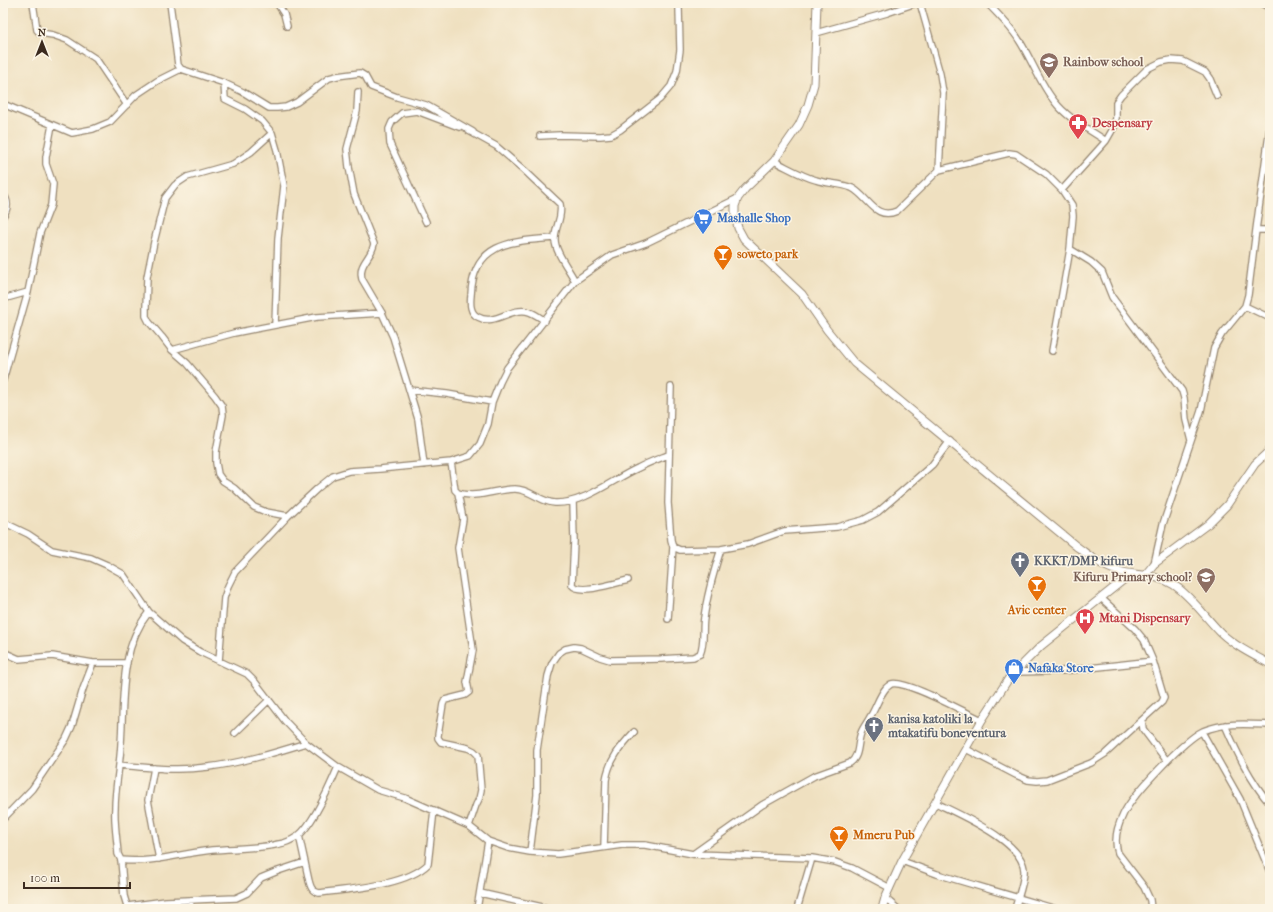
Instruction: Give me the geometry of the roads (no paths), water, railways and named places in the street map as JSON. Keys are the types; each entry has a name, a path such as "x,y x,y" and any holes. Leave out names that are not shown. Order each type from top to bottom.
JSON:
{"street":[{"path":"33,3 37,30 40,33 53,35 67,40 96,59 127,105"},
{"path":"170,3 178,65 181,69 224,83 243,92 269,108 286,107 297,102 329,78 360,73 365,76 372,87 426,104 496,146 560,204 562,211 555,238 558,251 575,281"},
{"path":"276,3 284,14 287,26"},
{"path":"540,136 560,134 600,136 611,134 620,130 660,99 671,86 677,71 680,50 678,7 682,3"},
{"path":"817,3 814,84 808,105 799,125 774,161 745,189 738,198 734,216 744,239 802,294 827,330 854,362 1076,546 1105,566 1116,571 1163,579 1175,586 1185,594 1222,634 1245,650 1270,664"},
{"path":"816,33 887,13 916,3"},
{"path":"920,3 934,51 943,93 939,170"},
{"path":"987,3 1019,39 1047,90 1058,106 1081,125 1106,141"},
{"path":"1260,3 1270,8"},
{"path":"1062,190 1106,141 1114,127 1116,118 1116,102 1120,95 1147,69 1161,62 1171,60 1183,61 1204,72 1210,79 1218,96"},
{"path":"3,104 72,133 93,129 110,122 136,95 157,81 181,69"},
{"path":"224,83 225,99 253,114 262,122 272,133 277,150 284,186 278,238 275,325"},
{"path":"358,92 357,111 347,149 354,194 374,244 361,266 360,274 382,313 393,337 418,420 424,465"},
{"path":"426,222 390,144 389,129 392,122 402,113 417,111 473,132"},
{"path":"3,380 28,292 40,233 51,205 53,184 46,164 46,157 52,125"},
{"path":"1154,564 1163,524 1201,411 1214,348 1222,334 1245,306 1248,295 1270,131"},
{"path":"272,133 251,152 233,164 187,177 174,184 165,198 154,242 147,277 146,316 149,322 172,350 187,363 222,406 223,415 216,452 218,474 223,481 234,488 254,507 266,512 288,516"},
{"path":"774,161 816,180 851,188 860,193 874,208 881,213 886,214 891,214 897,211 939,170 1009,153 1016,154 1046,174 1062,190 1072,205 1073,216 1070,249 1052,351"},
{"path":"3,194 6,198 7,205 6,212 3,216"},
{"path":"219,661 224,598 235,572 288,516 318,488 333,476 349,471 451,462 470,456 480,444 488,424 492,402 507,368 575,281 612,255 646,243 738,198"},
{"path":"1256,230 1270,230"},
{"path":"545,321 525,310 519,310 492,319 477,317 470,306 470,295 476,268 482,259 492,250 523,240 555,238"},
{"path":"1070,249 1091,262 1102,272 1112,297 1182,391 1186,420 1191,440"},
{"path":"3,299 28,292"},
{"path":"1245,306 1270,318"},
{"path":"172,350 234,333 317,316 382,313"},
{"path":"668,619 673,547 668,503 668,455 671,387"},
{"path":"409,390 447,394 492,402"},
{"path":"673,547 680,550 720,549 748,544 784,531 837,527 863,520 873,516 932,465 950,441"},
{"path":"1145,575 1154,564 1208,524 1227,505 1255,464 1270,450"},
{"path":"458,493 473,496 504,489 517,489 529,492 553,503 573,501 594,492 638,468 668,455"},
{"path":"451,462 463,519 458,548 473,650 468,682 469,692 465,695 445,700 443,704 438,738 441,742 474,751 478,755 481,790 469,826"},
{"path":"573,501 572,585 574,588 589,589 628,580"},
{"path":"3,522 28,534 52,550 91,558 123,574 149,612 182,640 200,652 247,674 285,721 306,743 338,767 378,790 405,798 469,826 488,841 508,848 530,852 558,854 622,845 645,845 693,854 812,858 835,862 852,868 890,888"},
{"path":"530,852 536,795 538,750 548,676 552,663 559,654 569,647 581,648 610,660 693,657 700,654 702,648 707,599 720,549"},
{"path":"882,909 885,898 902,861 996,696 1015,672 1041,646 1131,574"},
{"path":"966,749 1016,776 1028,780 1047,780 1091,763 1105,754 1162,702 1164,698 1153,661 1144,640 1135,629 1101,598"},
{"path":"149,612 140,623 133,639 127,663 115,809 118,854 124,896 128,908 166,901 236,898 247,893 261,878 305,862"},
{"path":"3,652 19,659 52,656 93,663 127,663"},
{"path":"1015,672 1062,671 1153,661"},
{"path":"3,819 32,789 66,739 72,726 83,689 93,663"},
{"path":"693,854 762,804 814,776 850,763 854,760 857,755 860,736 864,725 870,718 887,687 892,684 901,684 915,688 982,720"},
{"path":"235,733 269,700"},
{"path":"1142,720 1143,729 1167,761"},
{"path":"1151,909 1148,895 1144,887 1118,853 1116,840 1123,813 1167,761 1185,744 1202,732 1217,726 1225,725 1270,725"},
{"path":"1225,725 1251,778 1270,804"},
{"path":"604,847 606,780 608,771 622,744 634,732"},
{"path":"1202,732 1240,799 1270,872"},
{"path":"119,765 154,768 208,767 250,759 306,743"},
{"path":"120,860 159,859 210,850 277,845 289,842 299,835 308,824 325,795 338,767"},
{"path":"154,768 148,800 159,859"},
{"path":"936,802 1004,840 1018,856 1024,872 1016,909"},
{"path":"299,835 311,888 314,892 319,893 394,882 411,876 422,870 428,864 434,810"},
{"path":"477,909 488,841"},
{"path":"797,909 812,858"},
{"path":"902,861 937,874 1056,909"},
{"path":"480,893 551,909"},
{"path":"885,898 898,909"},
{"path":"190,909 191,900"}],"place":[{"name":"Rainbow school","path":"1049,79"},
{"name":"Despensary","path":"1078,140"},
{"name":"Mashalle Shop","path":"703,235"},
{"name":"soweto park","path":"723,271"},
{"name":"KKKT/DMP kifuru","path":"1020,578"},
{"name":"Kifuru Primary school?","path":"1206,594"},
{"name":"Avic center","path":"1037,602"},
{"name":"Mtani Dispensary","path":"1085,635"},
{"name":"Nafaka Store","path":"1014,685"},
{"name":"kanisa katoliki la mtakatifu boneventura","path":"874,743"},
{"name":"Mmeru Pub","path":"839,852"}]}
